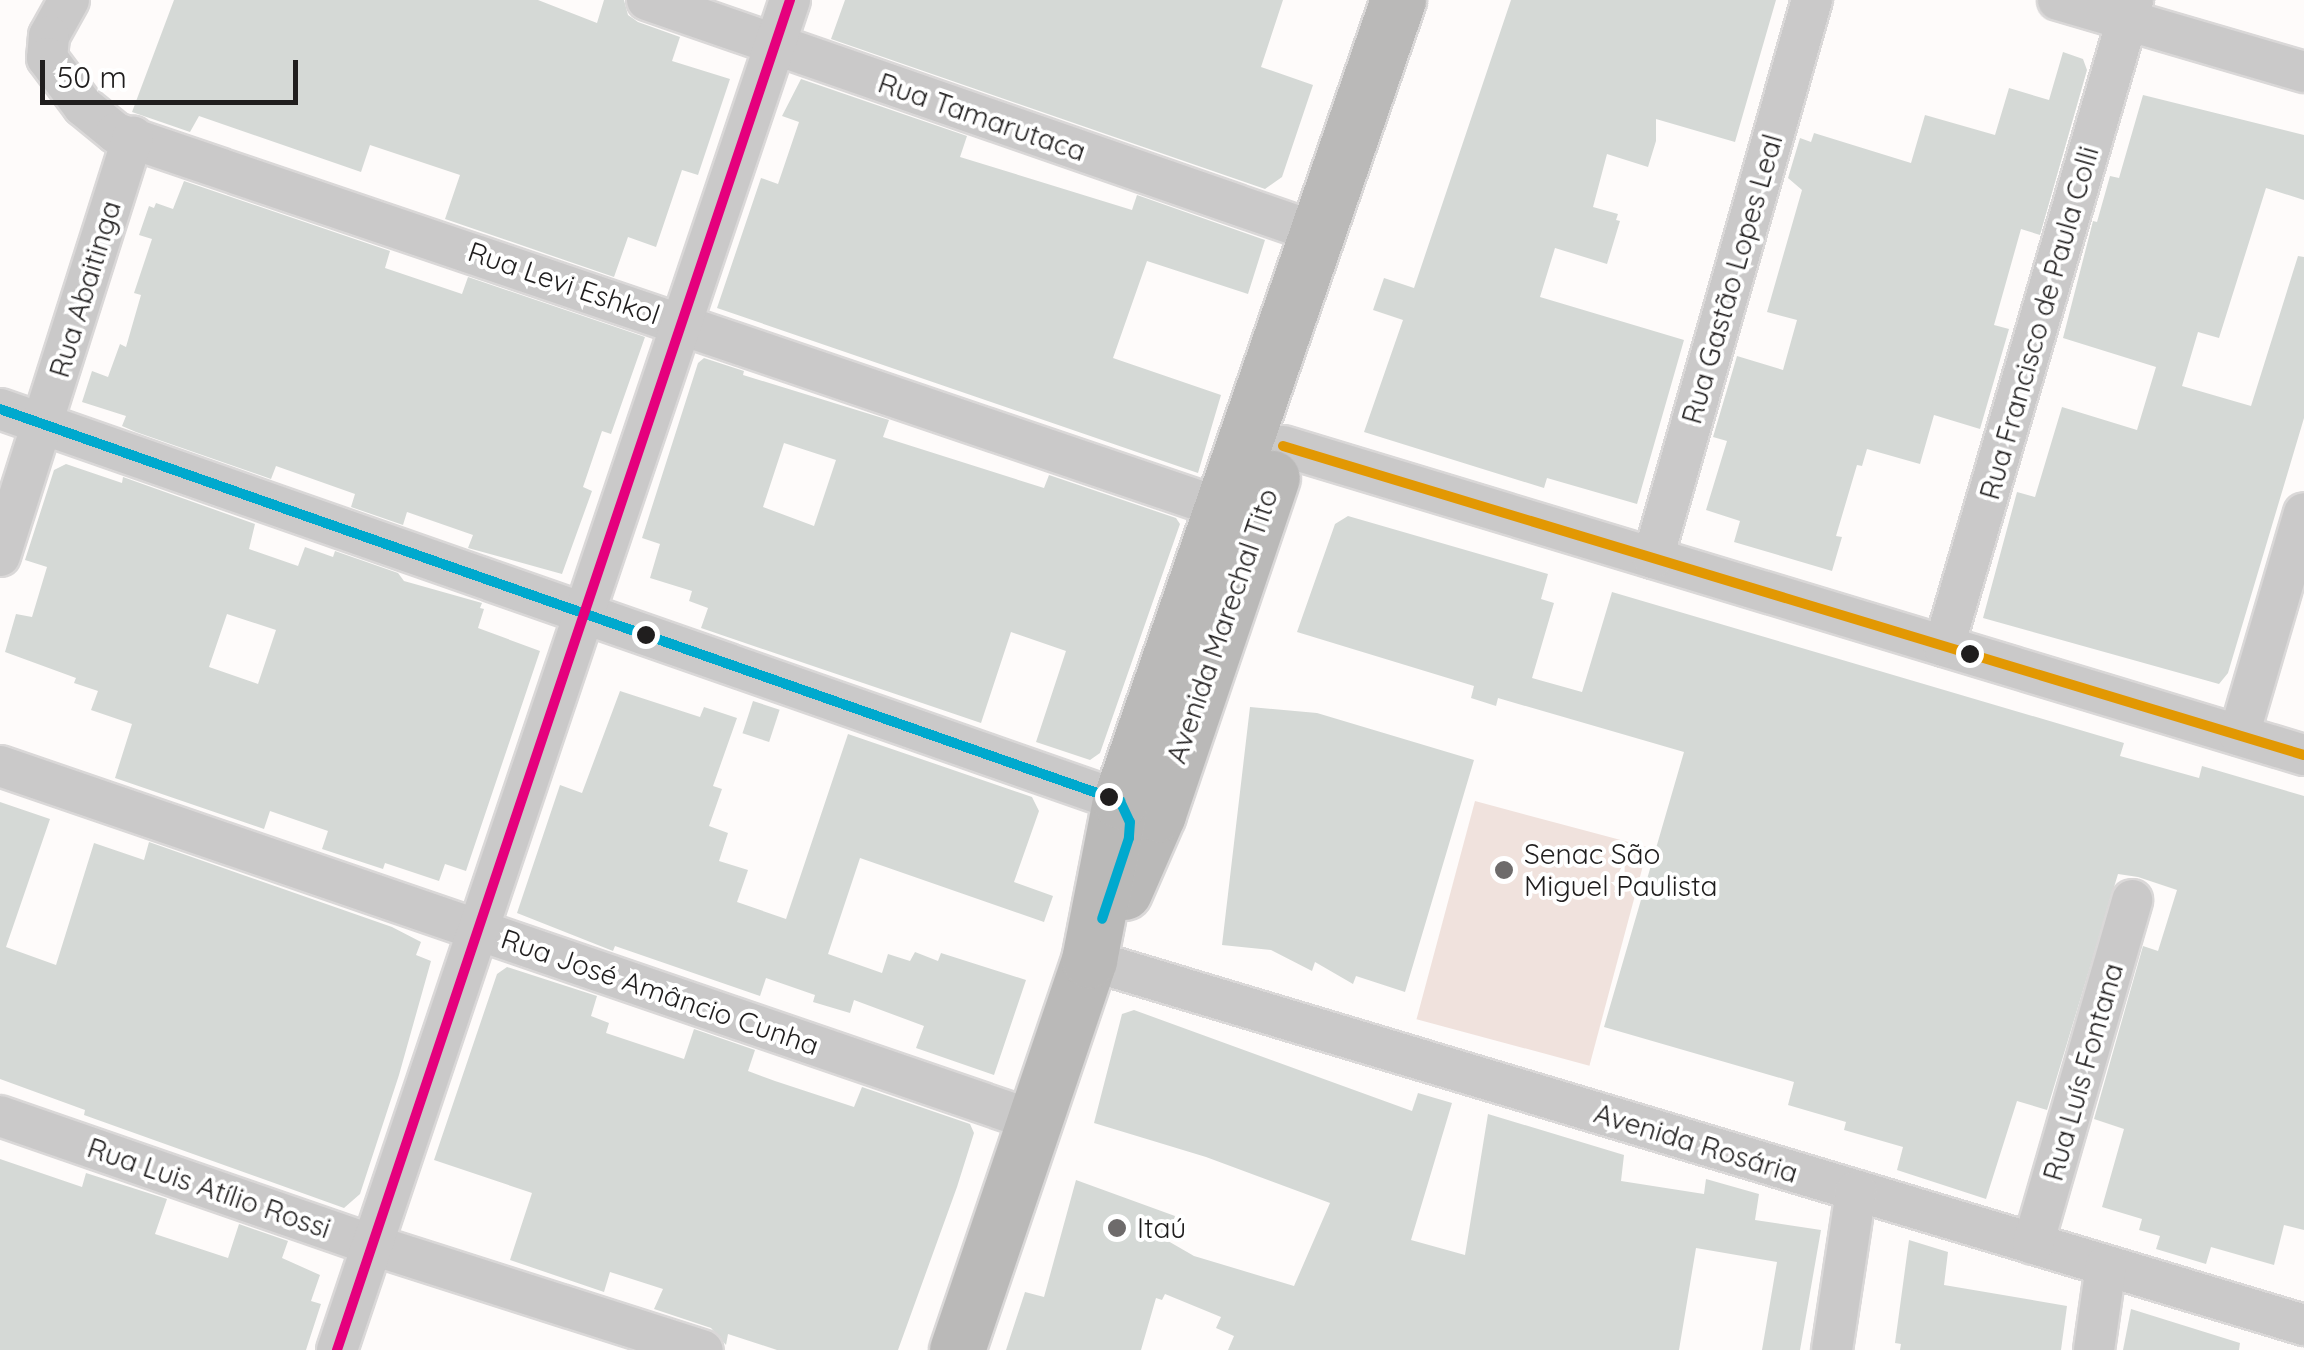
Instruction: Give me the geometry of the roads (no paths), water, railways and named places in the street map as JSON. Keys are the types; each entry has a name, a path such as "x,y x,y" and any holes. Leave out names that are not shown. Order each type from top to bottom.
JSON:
{"main road":[{"name":"Avenida Marechal Tito","path":"1120,801 1398,0"},
{"name":"Avenida Marechal Tito","path":"957,1350 1089,960 1098,950 1158,814 1434,0"},
{"path":"1283,332 1286,342 1272,388 1283,446"},
{"path":"1089,960 1129,838 1130,822 1120,801"}],"street":[{"name":"Rua Levi Eshkol","path":"69,0 49,36 47,58 55,74 98,121 133,137 1222,508"},
{"name":"Rua Tamarutaca","path":"647,0 1318,233"},
{"path":"337,1350 790,0"},
{"name":"Rua Gastão Lopes Leal","path":"1653,558 1812,0"},
{"path":"2058,0 2130,10 2304,72"},
{"name":"Rua Francisco de Paula Colli","path":"1944,646 2130,10"},
{"name":"Rua Abaitinga","path":"0,556 133,137"},
{"path":"0,410 1120,801"},
{"path":"1283,446 2304,755"},
{"path":"2240,736 2304,513"},
{"name":"Rua José Amâncio Cunha","path":"0,766 1035,1121"},
{"name":"Rua Luís Fontana","path":"2033,1244 2132,900"},
{"name":"Avenida Rosária","path":"1089,960 2304,1325"},
{"name":"Rua Luis Atílio Rossi","path":"0,1116 372,1244 703,1350"},
{"path":"1832,1350 1856,1192"},
{"path":"2094,1350 2106,1266"}],"place":[{"name":"Senac São Miguel Paulista","path":"1504,870"},
{"name":"Itaú","path":"1117,1228"}]}
